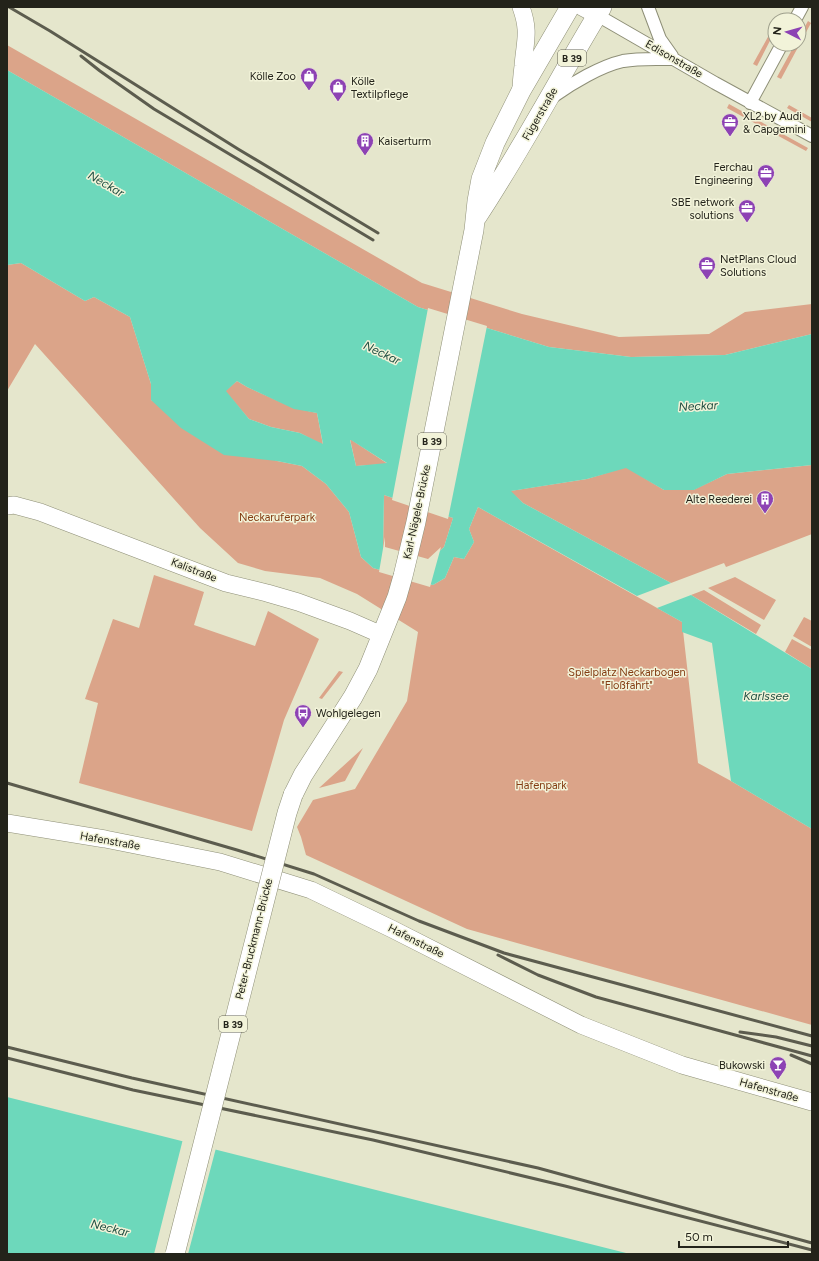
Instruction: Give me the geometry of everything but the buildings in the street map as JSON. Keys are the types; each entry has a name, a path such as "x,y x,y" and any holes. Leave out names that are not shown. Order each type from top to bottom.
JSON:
{"main road":[{"path":"521,91 527,39 526,20 522,7"},
{"name":"Fügerstraße","path":"466,267 481,179 495,143 521,91 570,7"},
{"name":"Fügerstraße","path":"475,220 511,165 547,101 594,10"},
{"name":"Karl-Nägele-Brücke","path":"382,635 403,576 416,522 466,267"},
{"name":"Kalistraße","path":"7,506 14,505 40,512 226,583 298,602 382,635"},
{"name":"Peter-Bruckmann-Brücke","path":"175,1254 286,813 303,775 353,697 368,669 382,635"},
{"name":"Hafenstraße","path":"7,824 105,839 220,862 310,890 392,929 581,1025 682,1065 812,1102"}],"street":[{"path":"648,7 660,39 674,59"},
{"name":"Edisonstraße","path":"594,10 750,103 812,136"},
{"path":"750,103 778,52"},
{"path":"547,101 568,86 603,68 622,62 674,59"}],"green space":[{"path":"808,21 811,23 807,30"},
{"path":"767,39 767,47 757,66 753,64"},
{"path":"7,45 422,283 522,314 619,337 709,334 745,312 812,304 812,334 725,355 631,357 549,347 418,307 7,70"},
{"path":"791,52 795,52 781,79 777,77"},
{"path":"729,104 808,148 806,151 727,108"},
{"path":"789,105 812,118 812,122 787,108"},
{"name":"Hafenpark","path":"21,263 85,301 94,297 130,317 151,384 151,400 277,461 302,466 326,484 349,512 361,557 373,568 433,585 445,578 454,557 464,559 474,542 469,529 478,507 682,622 698,763 812,829 812,1025 467,929 306,855 297,827 313,800 355,789 407,701 418,632 357,594 320,578 265,571 238,563 200,528 35,344 7,391 7,265"},
{"path":"237,381 294,408 317,413 323,445 300,433 271,427 249,419 225,391"},
{"path":"350,439 388,464 356,466"},
{"path":"812,465 812,534 726,567 724,563 671,583 523,503 510,491 587,479 626,467 664,490 693,490 727,474"},
{"path":"384,495 453,518 444,547 429,561 383,549"},
{"path":"154,575 204,592 194,625 255,646 268,611 319,639 284,720 252,831 79,783 98,703 85,699 113,619 139,628"},
{"path":"735,577 776,600 764,620 708,588"},
{"path":"704,590 761,625 756,634 691,595"},
{"path":"804,617 812,621 812,647 793,636"},
{"path":"792,639 812,650 812,669 785,652"},
{"path":"339,671 343,672 322,699 319,698"},
{"path":"363,748 345,781 319,788"}],"water":[{"name":"Neckar","path":"7,70 418,307 549,347 631,357 725,355 812,334 812,465 727,474 694,490 664,490 626,468 587,479 511,491 523,503 671,583 637,596 478,507 469,529 474,542 464,559 454,557 445,578 433,585 373,568 361,557 349,512 326,484 302,466 277,461 224,455 181,428 151,400 151,384 130,317 94,297 85,301 21,263 7,265","holes":["237,381 294,409 317,413 323,444 300,433 271,427 249,419 226,391","350,440 387,463 356,466","384,495 453,518 444,547 429,561 383,548"]},
{"name":"Karlssee","path":"691,595 812,669 812,829 731,781 712,643 682,632 682,622 657,608"},
{"name":"Neckar","path":"7,1097 630,1254 7,1254"}],"pier":[{"path":"428,308 487,326 448,519 392,500"},
{"path":"385,537 385,547 428,559 441,547 430,587 379,572"},
{"path":"183,1139 216,1148 188,1254 154,1254"}],"railway":[{"path":"9,7 50,31 238,149 378,233"},
{"path":"81,56 154,109 373,240"},
{"path":"7,783 314,874 419,921 504,953 812,1036"},
{"path":"498,955 538,975 596,997 812,1056"},
{"path":"740,1032 776,1037 812,1046"},
{"path":"7,1047 132,1078 538,1168 812,1243"},
{"path":"791,1055 812,1064"},
{"path":"7,1058 133,1090 373,1140 565,1186 812,1250"}],"place":[{"name":"Kölle Zoo","path":"309,91"},
{"name":"Kölle Textilpflege","path":"338,102"},
{"name":"XL2 by Audi & Capgemini","path":"730,137"},
{"name":"Kaiserturm","path":"365,156"},
{"name":"Ferchau Engineering","path":"766,188"},
{"name":"SBE network solutions","path":"747,223"},
{"name":"NetPlans Cloud Solutions","path":"707,280"},
{"name":"Alte Reederei","path":"765,514"},
{"name":"Wohlgelegen","path":"303,728"},
{"name":"Bukowski","path":"778,1080"}],"park label":[{"name":"Neckaruferpark","path":"277,517"},
{"name":"Spielplatz Neckarbogen \"Floßfahrt\"","path":"627,678"}]}
